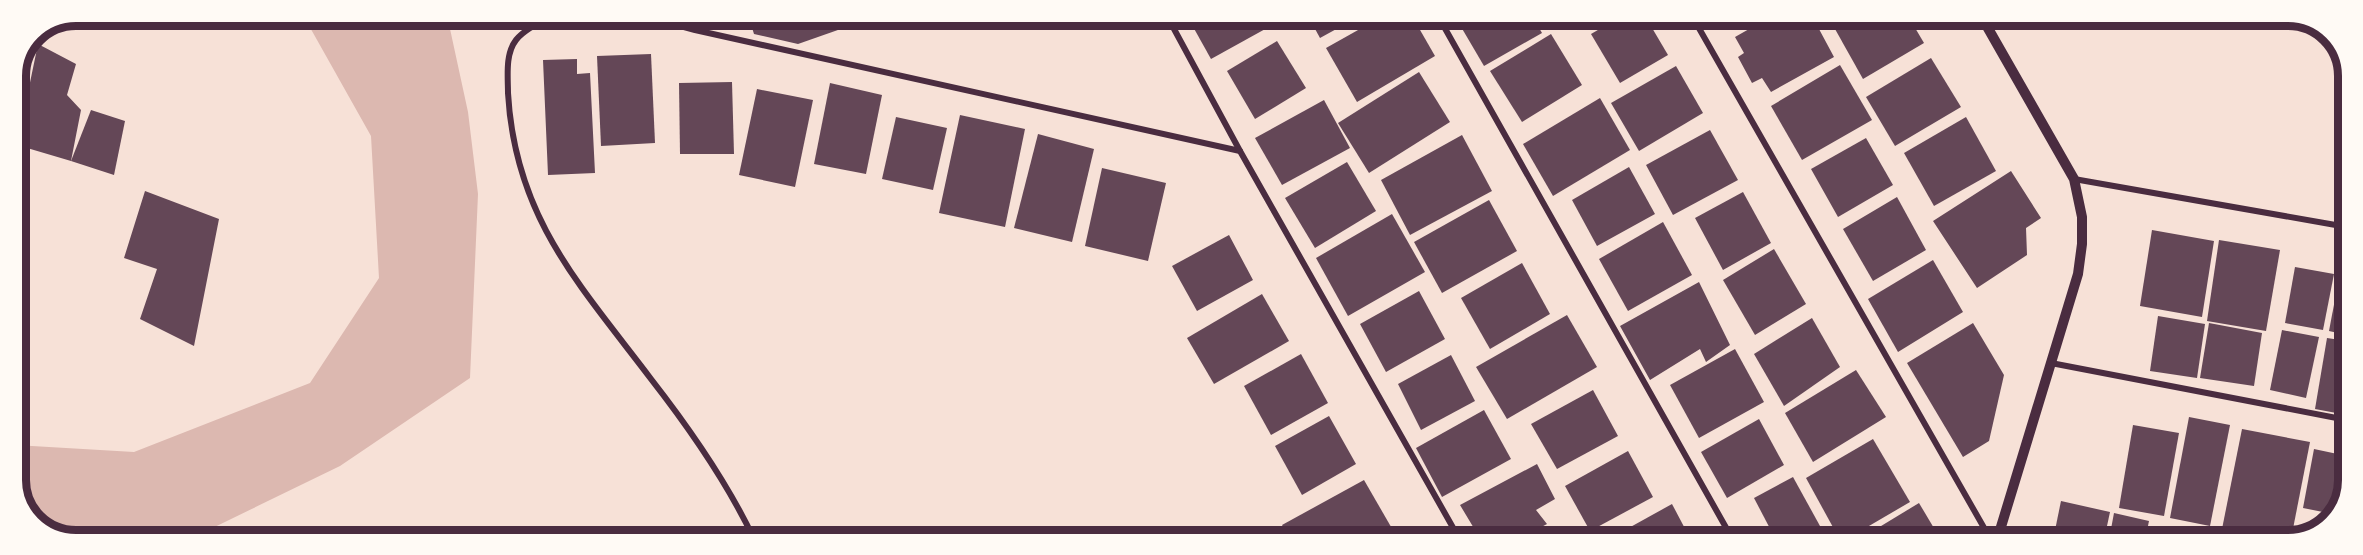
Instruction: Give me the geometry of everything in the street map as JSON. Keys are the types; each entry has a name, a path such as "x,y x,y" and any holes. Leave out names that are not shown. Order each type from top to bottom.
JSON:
{"street":[{"path":"534,26 516,41 508,64 510,114 519,166 531,204 547,236 579,287 653,381 703,450 749,530"},
{"path":"680,26 1240,151"},
{"path":"1172,26 1240,151 1454,530"},
{"path":"1444,26 1727,530"},
{"path":"1698,26 1985,530"},
{"path":"1987,26 2074,179 2081,207 2082,244 2078,274 2000,530"},
{"path":"2074,179 2337,225"},
{"path":"2051,363 2338,418"}],"shaded area":[{"path":"309,26 449,26 468,112 478,194 470,378 340,466 208,530 76,530 60,527 45,519 32,504 26,489 26,446 134,452 310,383 379,278 371,136"}],"building":[{"path":"751,26 849,26 798,44 754,34"},
{"path":"1193,26 1271,26 1211,59"},
{"path":"1313,26 1342,26 1320,38"},
{"path":"1365,26 1418,26 1435,56 1357,102 1326,48"},
{"path":"1461,26 1538,26 1542,33 1484,66"},
{"path":"1605,26 1651,26 1668,55 1620,83 1591,34"},
{"path":"1754,26 1817,26 1834,57 1771,92 1762,78 1752,83 1738,57 1744,53 1735,37"},
{"path":"1840,26 1914,26 1924,43 1863,79 1835,29"},
{"path":"1551,34 1582,85 1522,122 1490,71"},
{"path":"1277,41 1306,88 1255,119 1227,71"},
{"path":"38,44 76,64 67,95 81,110 71,161 26,148 26,102"},
{"path":"651,54 655,143 601,146 597,56"},
{"path":"1931,58 1961,107 1895,146 1866,97"},
{"path":"577,59 577,74 590,73 595,173 548,175 543,60"},
{"path":"1840,65 1872,120 1802,160 1771,106"},
{"path":"1676,66 1703,113 1639,151 1611,103"},
{"path":"1419,72 1450,122 1369,173 1338,123"},
{"path":"732,82 734,154 680,154 679,83"},
{"path":"830,83 882,95 866,174 814,164"},
{"path":"757,89 813,100 795,187 739,175"},
{"path":"1600,98 1630,150 1553,196 1523,144"},
{"path":"1324,100 1350,148 1282,185 1255,138"},
{"path":"91,110 125,121 114,175 71,161"},
{"path":"960,115 1025,129 1005,227 939,213"},
{"path":"896,117 947,128 933,190 882,179"},
{"path":"1966,117 1996,171 1934,206 1904,153"},
{"path":"1710,130 1738,180 1673,215 1646,165"},
{"path":"1038,134 1094,149 1072,242 1014,228"},
{"path":"1462,135 1492,191 1410,235 1381,180"},
{"path":"1866,138 1893,185 1838,217 1811,169"},
{"path":"1347,162 1376,211 1315,248 1285,198"},
{"path":"1629,167 1655,214 1597,246 1572,200"},
{"path":"1102,168 1166,183 1148,261 1085,246"},
{"path":"2011,171 2041,218 2026,228 2027,255 1977,288 1933,221"},
{"path":"145,191 219,219 194,346 140,319 157,269 124,258"},
{"path":"1743,192 1771,243 1723,270 1695,218"},
{"path":"1897,197 1926,250 1873,281 1843,229"},
{"path":"1489,200 1517,251 1442,293 1414,242"},
{"path":"1392,214 1425,272 1348,316 1316,258"},
{"path":"1663,222 1692,275 1628,311 1599,259"},
{"path":"2152,230 2214,241 2202,317 2140,306"},
{"path":"1229,235 1253,280 1197,311 1172,266"},
{"path":"2219,240 2280,250 2266,331 2207,321"},
{"path":"1774,249 1806,304 1755,335 1723,280"},
{"path":"1933,260 1963,312 1898,352 1868,299"},
{"path":"1522,263 1550,314 1490,349 1461,298"},
{"path":"2295,267 2334,274 2323,330 2285,323"},
{"path":"1699,282 1730,345 1706,362 1700,349 1650,380 1620,326"},
{"path":"2338,286 2338,333 2329,331"},
{"path":"1419,291 1445,339 1386,372 1360,324"},
{"path":"1262,294 1289,341 1214,384 1187,338"},
{"path":"1567,315 1597,367 1507,419 1476,367"},
{"path":"2158,316 2205,324 2197,378 2150,371"},
{"path":"1812,318 1840,367 1784,406 1754,354"},
{"path":"1973,323 2004,375 1989,441 1963,457 1907,363"},
{"path":"2209,323 2262,333 2254,386 2200,378"},
{"path":"2282,330 2319,337 2306,398 2270,390"},
{"path":"2327,338 2338,340 2338,413 2315,409"},
{"path":"1735,349 1764,402 1699,438 1670,385"},
{"path":"1301,354 1328,403 1271,435 1244,386"},
{"path":"1451,355 1475,401 1421,430 1398,384"},
{"path":"1856,370 1886,417 1813,462 1785,413"},
{"path":"1593,390 1618,436 1557,469 1531,424"},
{"path":"1484,410 1511,459 1442,497 1416,448"},
{"path":"1329,416 1356,464 1302,495 1275,446"},
{"path":"2189,417 2230,425 2210,526 2170,518"},
{"path":"1759,419 1784,465 1727,498 1701,452"},
{"path":"2133,425 2179,433 2164,516 2119,508"},
{"path":"2242,429 2310,442 2293,529 2222,529"},
{"path":"1873,439 1910,502 1862,530 1835,530 1806,478"},
{"path":"2314,449 2338,454 2337,489 2331,504 2325,512 2303,508"},
{"path":"1628,451 1653,497 1589,530 1565,486"},
{"path":"1537,464 1555,499 1536,510 1547,524 1536,530 1475,530 1460,505"},
{"path":"1793,477 1820,526 1813,530 1771,530 1754,498"},
{"path":"1364,480 1393,530 1285,530 1282,525"},
{"path":"2061,501 2110,512 2106,530 2055,530"},
{"path":"1919,503 1935,530 1874,530"},
{"path":"1672,504 1686,530 1625,530"},
{"path":"2114,513 2149,521 2147,530 2111,530"}]}
